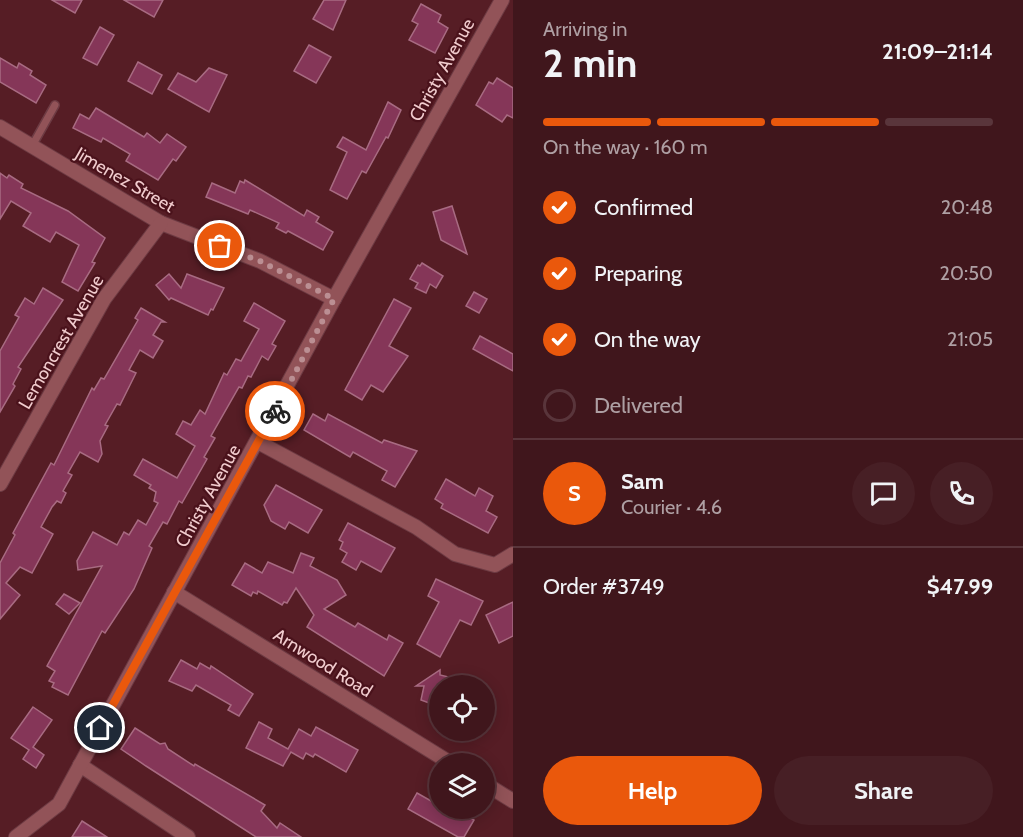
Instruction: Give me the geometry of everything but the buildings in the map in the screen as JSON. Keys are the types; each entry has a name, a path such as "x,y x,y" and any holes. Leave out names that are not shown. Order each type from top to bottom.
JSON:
{"street":[{"name":"Christy Avenue","path":"16,837 59,804 334,299 502,0"},
{"name":"Jimenez Street","path":"0,127 161,223 260,261 334,299"},
{"name":"Lemoncrest Avenue","path":"0,484 104,299 161,223"},
{"path":"258,442 407,522 455,554 495,565 513,554"},
{"name":"Arnwood Road","path":"174,592 434,753"},
{"path":"80,765 188,837"},
{"path":"495,790 513,801"}],"lane":[{"path":"32,146 55,105"}],"way so far":[{"path":"220,246 260,261 334,299 275,411"}],"route":[{"path":"100,728 275,411"}]}
